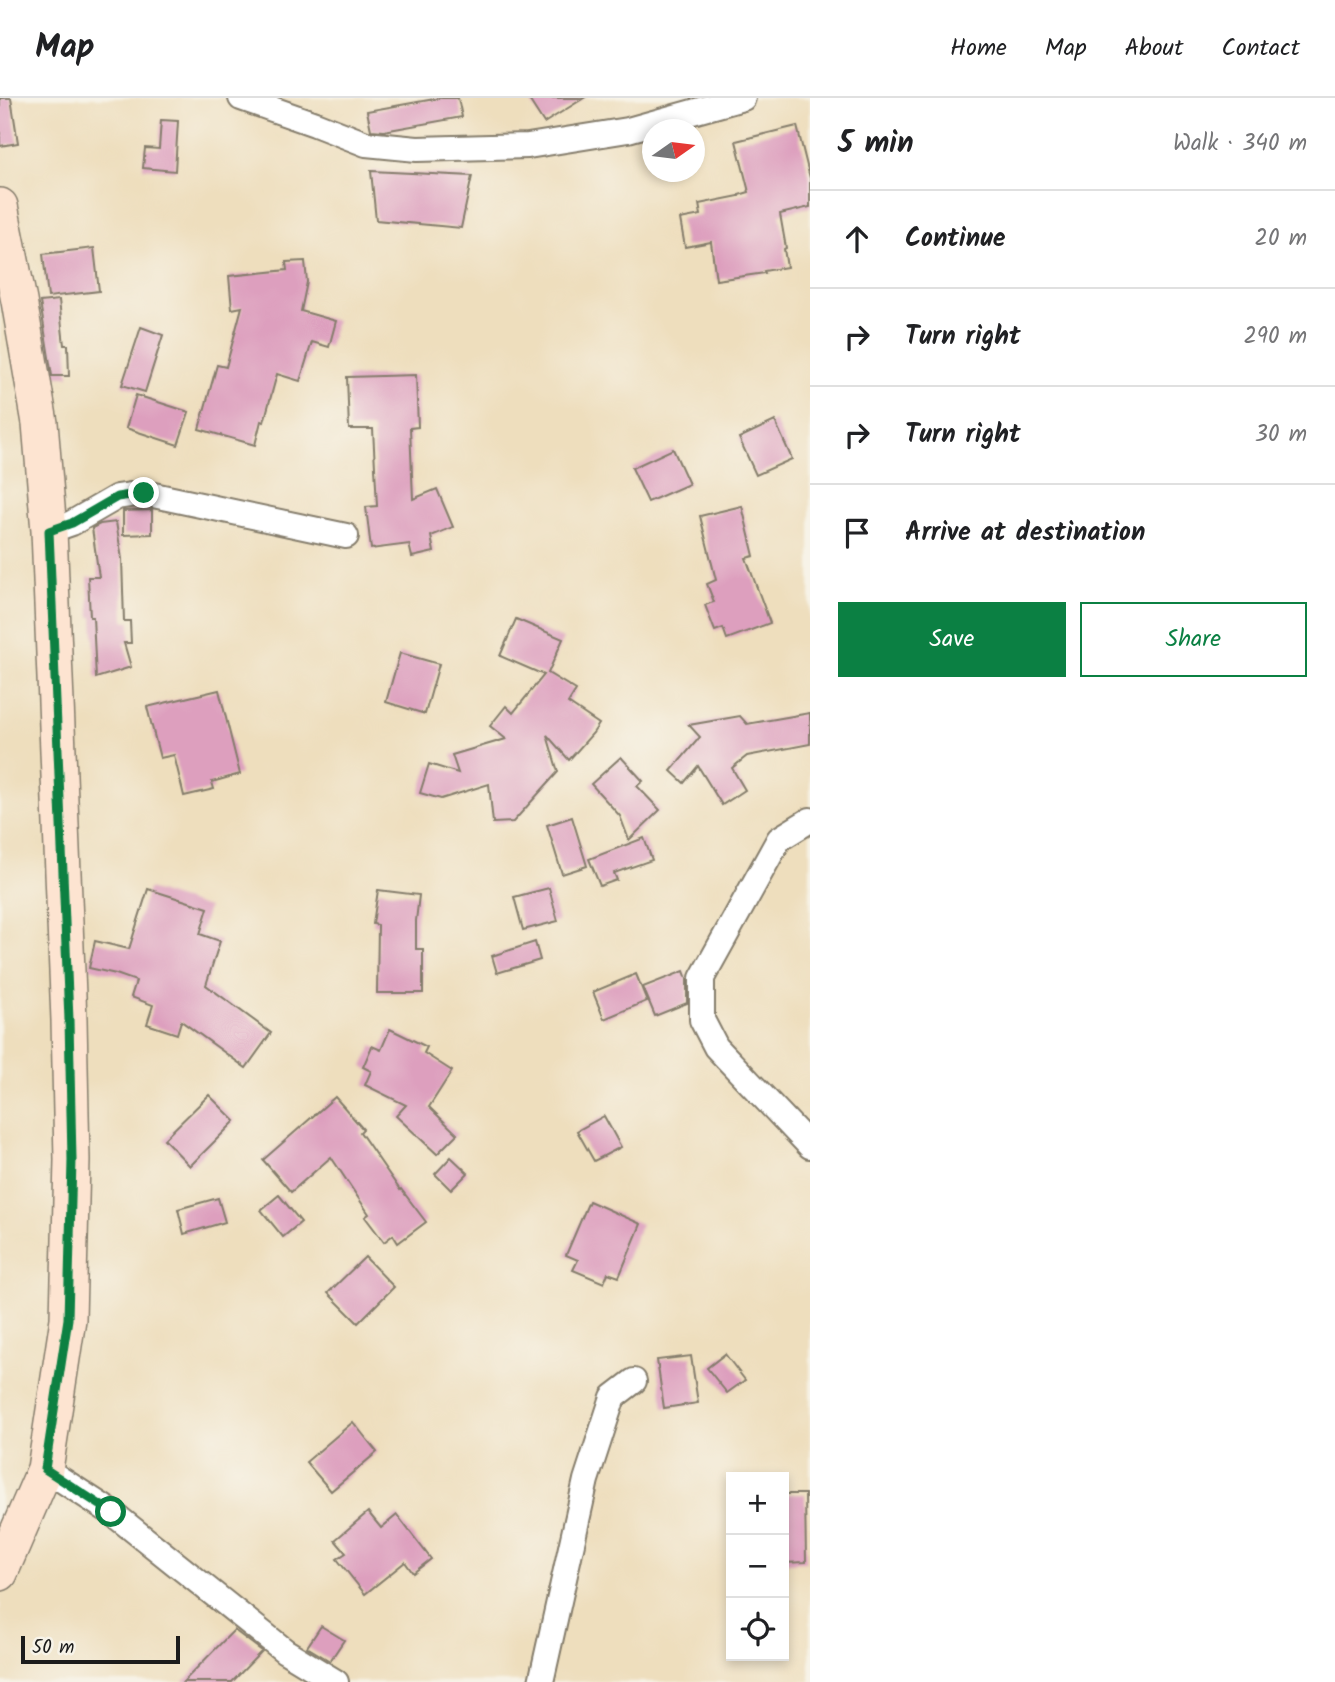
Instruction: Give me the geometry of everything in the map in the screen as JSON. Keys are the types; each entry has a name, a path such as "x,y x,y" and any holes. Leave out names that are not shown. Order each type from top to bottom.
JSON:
{"main road":[{"path":"0,205 40,424 49,531 69,1020 72,1160 68,1319 45,1469 0,1573"}],"street":[{"path":"241,98 366,144 417,149 528,146 628,130 743,98"},
{"path":"49,531 72,523 117,497 144,493 346,536"},
{"path":"810,820 779,839 702,978 702,1020 716,1047 810,1146"},
{"path":"541,1682 586,1480 613,1397 634,1381"},
{"path":"45,1469 111,1512 285,1651 336,1682"}],"building":[{"path":"0,98 11,98 18,143 0,146"},
{"path":"440,98 458,98 462,117 384,131 371,130 367,111"},
{"path":"528,98 584,98 544,123"},
{"path":"161,120 178,121 175,171 143,168 145,148 159,149"},
{"path":"797,126 810,178 810,207 780,214 787,267 716,280 711,242 685,247 680,219 701,215 699,204 749,192 736,141"},
{"path":"371,171 472,176 461,228 376,220"},
{"path":"94,248 99,291 48,297 43,254"},
{"path":"305,261 307,282 301,311 336,321 329,347 312,342 300,381 277,374 255,445 199,429 217,365 226,367 242,307 232,309 229,276 287,270 286,262"},
{"path":"59,300 64,345 68,345 69,376 52,376 40,302"},
{"path":"141,327 163,335 145,392 122,385"},
{"path":"416,375 418,427 410,428 413,499 437,489 453,527 431,536 434,552 412,557 409,544 371,549 366,507 377,506 373,429 349,429 347,377"},
{"path":"136,395 189,412 178,445 126,428"},
{"path":"775,421 792,459 756,475 739,438"},
{"path":"673,449 689,484 648,502 632,468"},
{"path":"742,506 754,556 746,558 770,623 727,639 723,628 715,631 705,605 714,602 707,584 716,580 700,516"},
{"path":"152,510 152,534 123,535 123,511"},
{"path":"116,522 122,559 124,621 130,621 131,643 124,643 131,667 96,678 88,577 99,577 92,528"},
{"path":"516,619 563,639 548,673 576,690 568,703 599,724 569,760 547,735 558,772 513,822 493,823 489,784 441,799 420,793 429,764 458,773 452,755 506,739 490,726 506,706 513,713 544,675 500,656"},
{"path":"400,653 439,664 425,714 386,702"},
{"path":"219,690 240,774 212,782 214,789 184,796 174,755 160,758 147,707"},
{"path":"810,713 810,744 747,756 732,768 745,790 722,805 698,766 684,783 671,771 700,737 689,725 740,716 747,724"},
{"path":"621,757 643,781 637,786 660,810 629,840 620,816 591,784"},
{"path":"572,817 587,866 562,874 547,825"},
{"path":"644,838 652,860 614,873 617,880 600,886 589,859"},
{"path":"549,888 558,921 523,930 514,897"},
{"path":"148,889 208,908 200,934 220,941 206,985 271,1033 246,1068 181,1021 177,1034 147,1024 153,1005 131,997 136,981 89,968 95,941 129,949"},
{"path":"378,890 419,895 416,949 423,949 423,993 377,993 378,925 373,924"},
{"path":"535,942 540,960 497,973 492,956"},
{"path":"684,971 687,979 687,1003 655,1016 643,987"},
{"path":"636,974 647,1001 604,1019 593,992"},
{"path":"390,1029 427,1047 424,1053 452,1071 429,1107 457,1134 437,1154 396,1116 406,1105 365,1085 371,1071 363,1067 372,1046 381,1050"},
{"path":"209,1095 235,1121 190,1166 164,1139"},
{"path":"335,1097 363,1129 360,1132 426,1222 398,1243 393,1235 384,1242 365,1217 369,1214 331,1157 291,1192 263,1160"},
{"path":"604,1116 621,1147 594,1161 577,1131"},
{"path":"451,1157 468,1173 451,1190 435,1174"},
{"path":"279,1195 301,1222 283,1237 261,1210"},
{"path":"218,1198 225,1222 184,1234 178,1209"},
{"path":"589,1201 641,1224 619,1277 608,1273 604,1283 573,1270 578,1260 566,1255"},
{"path":"365,1257 394,1287 358,1323 328,1293"},
{"path":"725,1354 745,1380 727,1393 707,1368"},
{"path":"691,1356 698,1403 664,1408 657,1360"},
{"path":"353,1422 377,1452 331,1491 306,1462"},
{"path":"789,1494 805,1494 806,1562 789,1563"},
{"path":"368,1512 381,1528 397,1515 431,1559 413,1573 405,1562 365,1594 337,1559 346,1553 335,1540"},
{"path":"321,1626 344,1640 330,1661 307,1647"},
{"path":"234,1630 262,1651 232,1682 183,1682"}],"route":[{"path":"111,1512 45,1469 68,1319 72,1160 69,1020 49,531 72,523 117,497 144,493"}]}
